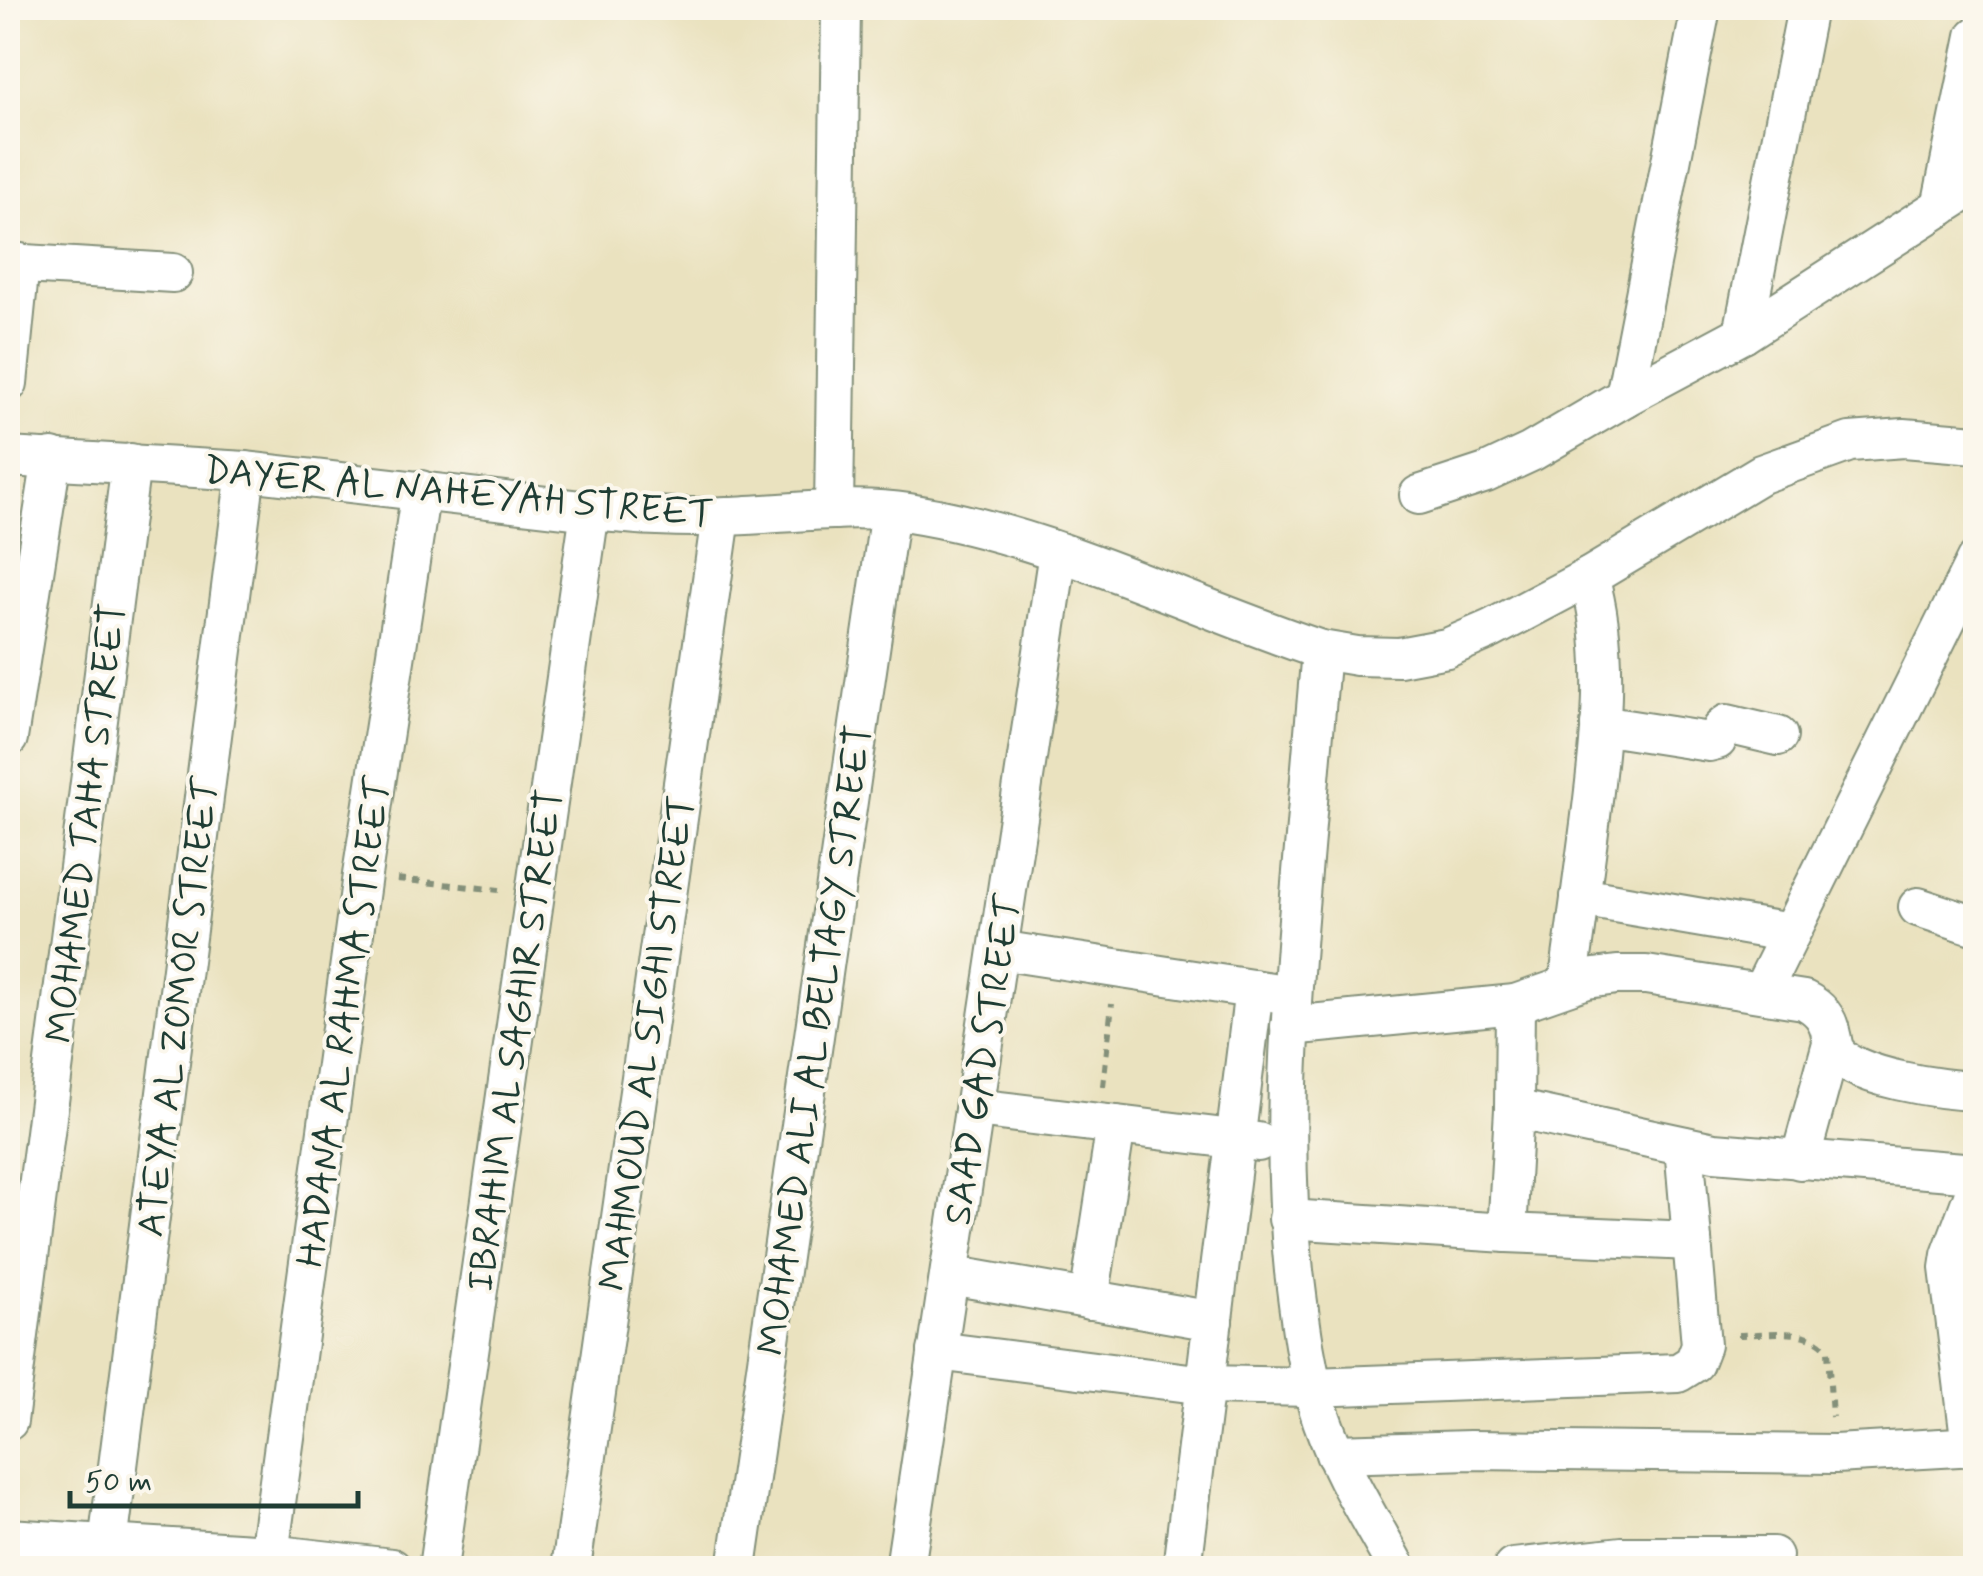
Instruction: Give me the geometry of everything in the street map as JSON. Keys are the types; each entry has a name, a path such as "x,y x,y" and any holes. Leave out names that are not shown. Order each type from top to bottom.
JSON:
{"street":[{"path":"834,510 841,8"},
{"path":"1625,397 1701,8"},
{"path":"1743,334 1807,8"},
{"path":"1941,208 1976,36"},
{"path":"1419,495 1516,459 1743,334 1976,184"},
{"path":"8,383 14,263 173,274"},
{"name":"DAYER AL NAHEYAH STREET","path":"8,457 246,470 645,516 890,510 944,520 1058,552 1321,650 1400,657 1447,648 1491,629 1589,577 1761,474 1850,442 1904,438 1976,444"},
{"path":"8,738 52,458"},
{"name":"MOHAMED TAHA STREET","path":"8,1420 131,464"},
{"name":"ATEYA AL ZOMOR STREET","path":"108,1544 246,470"},
{"name":"HADANA AL RAHMA STREET","path":"268,1554 362,875 421,490"},
{"name":"MOHAMED ALI AL BELTAGY STREET","path":"737,1568 890,510"},
{"name":"IBRAHIM AL SAGHIR STREET","path":"438,1568 590,511"},
{"name":"MAHMOUD AL SIGHI STREET","path":"571,1568 722,517"},
{"name":"SAAD GAD STREET","path":"906,1568 1058,552"},
{"path":"1762,991 1976,560"},
{"path":"1568,985 1600,724 1599,626 1589,577"},
{"path":"1321,650 1291,1010 1286,1145 1288,1219 1298,1306 1321,1418 1397,1568"},
{"path":"1600,724 1709,742 1717,740 1728,724 1778,736"},
{"path":"1580,898 1790,934"},
{"path":"1918,907 1976,926"},
{"path":"998,950 1254,989 1291,1010 1516,1004 1588,979 1646,975 1762,991 1817,1006 1826,1018 1840,1058 1848,1064 1921,1085 1976,1091"},
{"path":"1182,1568 1254,989"},
{"path":"1506,1233 1516,1004"},
{"path":"1800,1160 1832,1042"},
{"path":"974,1108 1286,1145"},
{"path":"1514,1109 1714,1152 1976,1173"},
{"path":"1090,1300 1108,1124"},
{"path":"937,1351 1205,1384 1313,1387 1678,1373 1694,1363 1701,1336 1684,1146"},
{"path":"1336,1454 1488,1450 1835,1454 1973,1446 1950,1268 1951,1255 1976,1188"},
{"path":"1288,1219 1692,1241"},
{"path":"950,1275 1213,1321"},
{"path":"8,1538 268,1554 392,1568"},
{"path":"1512,1568 1622,1556 1773,1556"}],"path":[{"path":"362,875 536,894"},
{"path":"1108,1124 1116,968"},
{"path":"1701,1336 1806,1335 1823,1344 1828,1351 1835,1454"}]}
